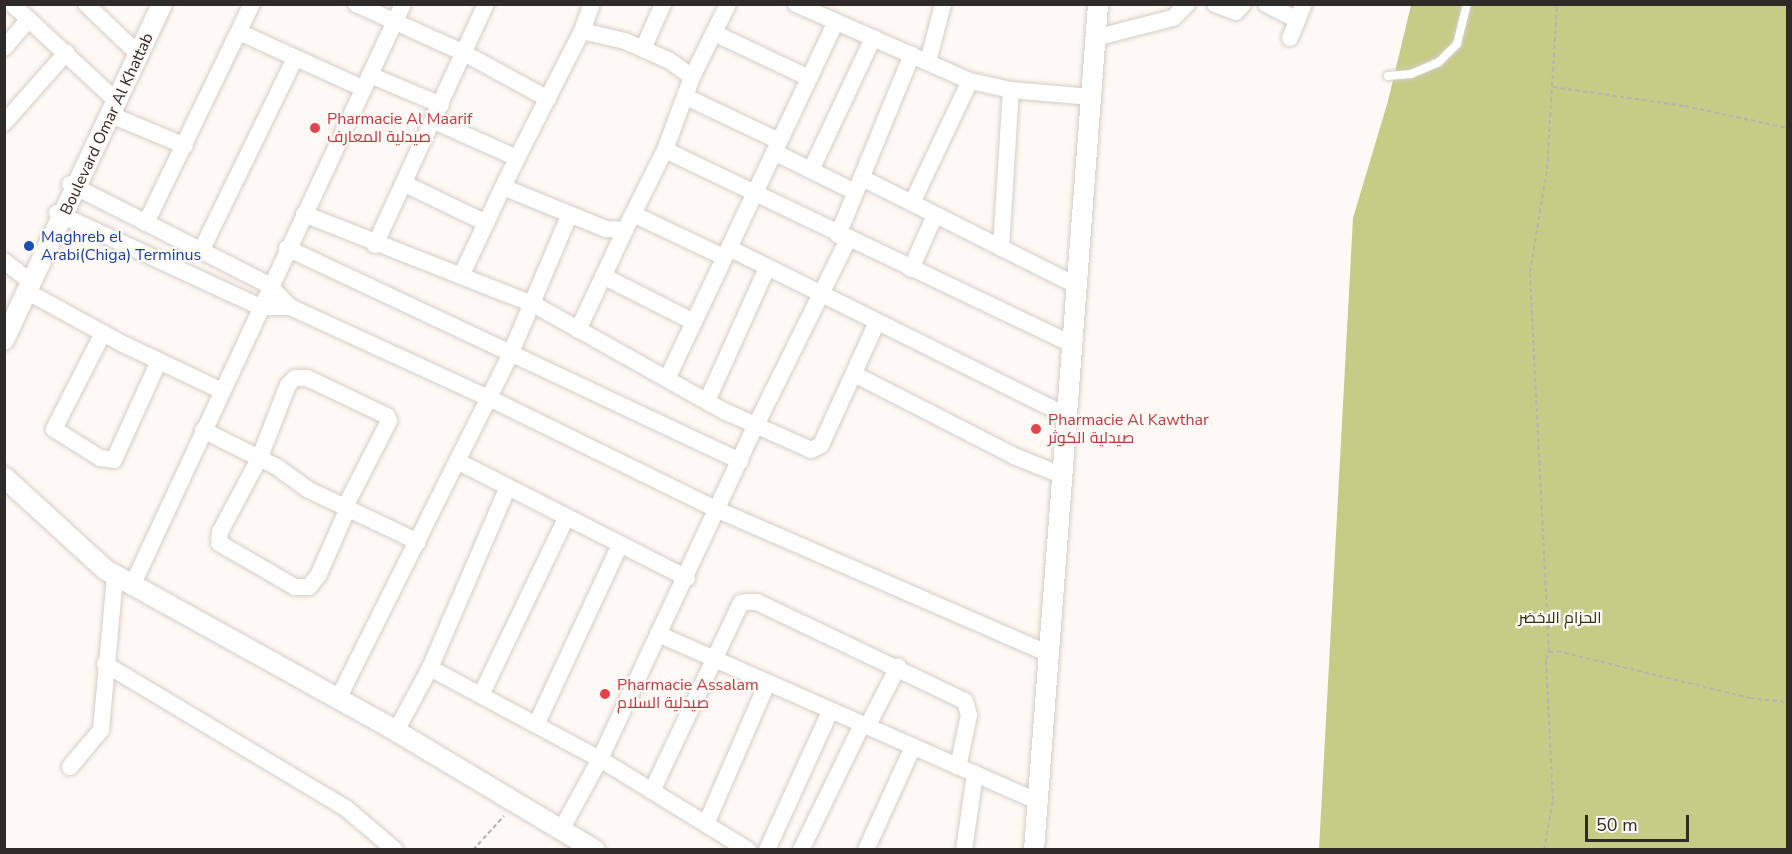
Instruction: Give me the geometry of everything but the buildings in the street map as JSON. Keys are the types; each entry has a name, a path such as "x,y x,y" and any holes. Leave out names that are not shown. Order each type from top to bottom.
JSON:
{"street":[{"path":"12,4 66,53 111,106 185,146"},
{"path":"86,4 132,48"},
{"name":"Boulevard Omar Al Khattab","path":"111,106 132,48 152,4"},
{"name":"Boulevard Omar Al Khattab","path":"4,340 27,285 111,106 162,4"},
{"path":"147,223 252,4"},
{"path":"356,4 464,53 548,99"},
{"path":"132,586 261,307 269,285 402,4"},
{"path":"375,245 486,4"},
{"path":"462,274 517,158 582,31 592,4"},
{"path":"643,49 663,4"},
{"path":"578,330 665,150 692,77 728,4"},
{"path":"796,4 970,81 1011,90 1091,97"},
{"path":"561,830 600,759 819,294 843,237 858,185 920,58 943,4"},
{"path":"1034,849 1035,800 1098,4"},
{"path":"1095,38 1173,18 1187,4"},
{"path":"1215,4 1236,12 1243,4"},
{"path":"1266,4 1297,20"},
{"path":"1290,38 1304,4"},
{"path":"4,48 29,20"},
{"path":"667,379 836,22"},
{"path":"582,31 609,35 643,49 692,77"},
{"path":"239,32 295,58 441,105"},
{"path":"714,33 809,78"},
{"path":"811,170 873,38"},
{"path":"4,123 66,53"},
{"path":"201,251 295,58"},
{"path":"912,203 970,81"},
{"path":"1001,248 1011,90"},
{"path":"686,97 777,146 811,170 912,203 1076,285"},
{"path":"434,121 517,158"},
{"path":"665,150 843,237 1072,344"},
{"path":"405,184 486,223"},
{"path":"74,186 269,285 290,307 489,398 718,510 1047,653"},
{"path":"503,187 569,216 606,229 625,230"},
{"path":"304,214 375,245 462,274 533,304 707,401 756,425 815,449 856,375 877,322"},
{"path":"61,215 261,307 290,307"},
{"path":"634,215 767,268 1066,415"},
{"path":"911,269 935,215"},
{"path":"338,699 459,462 533,304 569,216"},
{"path":"287,248 510,355 740,461"},
{"path":"4,261 27,285 103,333 222,391"},
{"path":"707,401 767,268"},
{"path":"603,276 694,322"},
{"name":"Boulevard Omar Al Khattab","path":"4,324 27,285"},
{"path":"103,333 54,429 99,458 114,460 159,361"},
{"path":"856,375 1014,456 1061,475"},
{"path":"295,378 307,378 382,411 389,421 346,508 319,574 309,587 295,587 222,546 220,532 260,457 288,385 295,378"},
{"path":"203,430 260,457 307,489 418,542"},
{"path":"459,462 507,489 687,578"},
{"path":"4,477 77,546 115,576 396,731 515,804 595,849"},
{"path":"396,731 430,668 507,489"},
{"path":"481,695 566,518"},
{"path":"536,725 620,545"},
{"path":"70,767 101,730 105,664 115,576"},
{"path":"652,791 716,662 741,603 757,602 898,667 965,701 969,715 958,767"},
{"path":"658,634 716,662 1035,800"},
{"path":"105,664 347,809 395,849"},
{"path":"801,849 898,667"},
{"path":"430,668 600,759 748,849"},
{"path":"706,824 767,684"},
{"path":"767,849 830,712"},
{"path":"866,849 913,747"},
{"path":"964,849 975,774"}],"lane":[{"path":"1388,76 1410,74 1439,62 1457,44 1467,4"}],"path":[{"path":"1544,849 1553,800 1546,660 1549,652 1530,272 1545,191 1557,4"},
{"path":"1553,87 1685,106 1788,128"},
{"path":"1549,652 1557,651 1750,698 1788,702"},
{"path":"473,849 515,804"}],"green space":[{"name":"الحزام الاخضر","path":"1411,5 1787,5 1787,849 1319,850 1353,218 1388,101"}],"place":[{"name":"Pharmacie Al Maarif صيدلية المعارف","path":"315,128"},
{"name":"Maghreb el Arabi(Chiga) Terminus","path":"29,246"},
{"name":"Pharmacie Al Kawthar صيدلية الكوثر","path":"1036,429"},
{"name":"Pharmacie Assalam صيدلية السلام","path":"605,694"}]}
